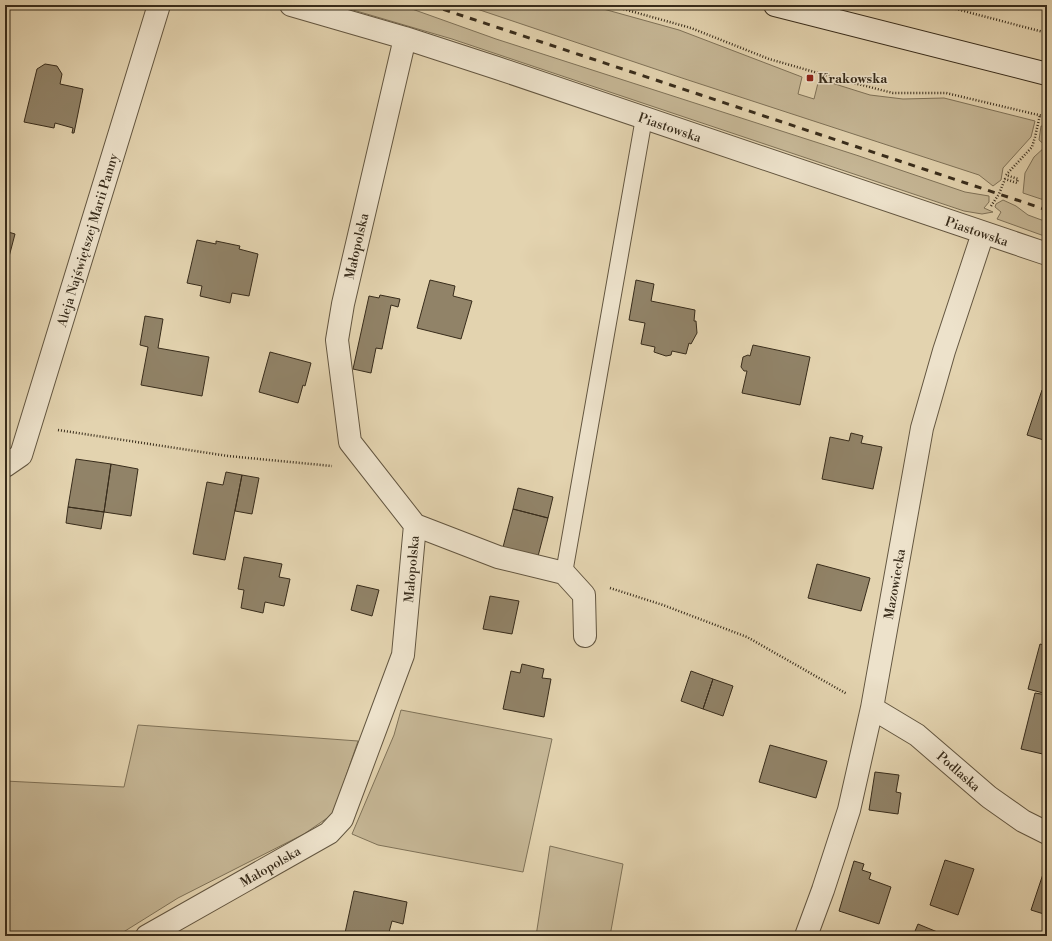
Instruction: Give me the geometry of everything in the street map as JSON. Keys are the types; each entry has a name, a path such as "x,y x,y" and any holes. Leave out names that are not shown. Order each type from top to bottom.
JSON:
{"street":[{"name":"Aleja Najświętszej Marii Panny","path":"5,466 21,455 159,5"},
{"name":"Piastowska","path":"291,5 405,38 1047,254"},
{"path":"775,5 1047,74"},
{"name":"Małopolska","path":"147,936 329,833 342,819 403,655 415,525 350,442 337,340 343,304 405,38"},
{"name":"Mazowiecka","path":"806,936 824,890 849,810 872,708 922,428 944,351 983,233"},
{"path":"415,525 498,557 564,573 584,595 585,636"},
{"name":"Podlaska","path":"872,708 917,735 989,797 1023,821 1047,833"}],"lane":[{"path":"564,573 644,118"}],"path":[{"path":"609,5 691,28 768,59 846,81 893,93 946,93 1047,117"},
{"path":"941,5 1047,33"},
{"path":"983,233 997,211 990,207 1005,179 1017,183 1018,179 1006,175 1032,147 1040,115"},
{"path":"55,429 228,456 323,466 368,466"},
{"path":"606,587 663,605 747,637 872,708"}],"shaded area":[{"path":"336,5 398,5 412,9 496,39 859,156 965,192 989,196 989,202 984,208 993,212 982,214 964,211 452,39"},
{"path":"465,5 589,5 679,30 802,77 798,94 814,99 819,79 870,95 903,99 944,98 1035,121 1031,137 1003,168 1001,180 993,186 979,175"},
{"path":"1041,126 1047,126 1047,201 1023,193 1025,173 1034,157 1046,146 1039,140"},
{"path":"1003,200 1016,206 1028,215 1047,222 1047,237 997,219 1001,212 995,207 996,204"},
{"path":"401,710 552,739 523,872 378,845 352,834 394,735"},
{"path":"138,725 358,741 333,814 304,834 178,898 117,936 5,936 5,781 124,787"},
{"path":"550,846 623,864 610,936 536,936"}],"building":[{"path":"45,64 57,66 62,74 60,84 83,89 74,133 72,133 73,128 55,123 54,128 24,122 37,69"},
{"path":"5,231 15,234 5,272"},
{"path":"197,240 216,244 216,241 240,246 239,249 258,254 249,296 232,293 230,303 200,296 202,286 187,283"},
{"path":"430,280 455,286 453,296 472,301 461,339 417,328"},
{"path":"636,280 654,284 651,301 695,310 694,321 696,321 697,333 691,344 689,343 686,354 672,351 671,355 666,356 654,352 655,347 641,344 645,323 629,320"},
{"path":"380,295 400,299 398,307 391,305 382,349 376,348 371,373 353,369 369,296 379,298"},
{"path":"145,316 163,319 158,348 209,357 202,396 141,385 148,347 140,345"},
{"path":"753,345 810,357 800,405 742,393 747,371 744,371 741,367 743,357 748,355 750,356"},
{"path":"270,352 311,363 305,386 303,385 298,403 259,392"},
{"path":"1042,390 1047,392 1047,441 1027,435"},
{"path":"851,433 863,436 861,443 882,447 873,489 822,479 830,437 849,441"},
{"path":"76,459 111,464 104,512 68,507"},
{"path":"111,464 138,469 131,516 104,512"},
{"path":"226,472 242,475 225,560 193,554 207,482 223,485"},
{"path":"242,475 259,478 252,514 235,511"},
{"path":"518,488 553,497 548,518 513,509"},
{"path":"68,507 104,512 101,529 66,523"},
{"path":"513,509 548,518 537,560 502,551"},
{"path":"244,557 282,564 279,577 290,579 284,606 265,602 263,613 241,608 244,590 238,589"},
{"path":"817,564 870,578 861,611 808,598"},
{"path":"357,585 379,590 372,616 351,610"},
{"path":"490,596 519,601 512,634 483,629"},
{"path":"1040,644 1047,646 1047,694 1028,689"},
{"path":"522,664 544,669 542,678 551,679 544,717 503,709 511,671 520,673"},
{"path":"691,671 713,679 703,709 681,701"},
{"path":"713,679 733,686 723,716 703,709"},
{"path":"1035,693 1047,695 1047,755 1021,749"},
{"path":"770,745 827,761 816,798 759,782"},
{"path":"875,772 899,775 896,792 901,793 898,814 869,810"},
{"path":"945,860 974,869 958,915 930,905"},
{"path":"854,861 864,864 862,870 871,873 869,879 891,887 879,924 839,911"},
{"path":"1043,874 1047,875 1047,915 1031,910"},
{"path":"354,891 407,902 403,924 392,921 388,936 358,936 345,933"},
{"path":"918,924 947,936 913,936"}],"railway":[{"path":"430,5 1047,210"}],"place":[{"name":"Krakowska","path":"810,78"}]}
